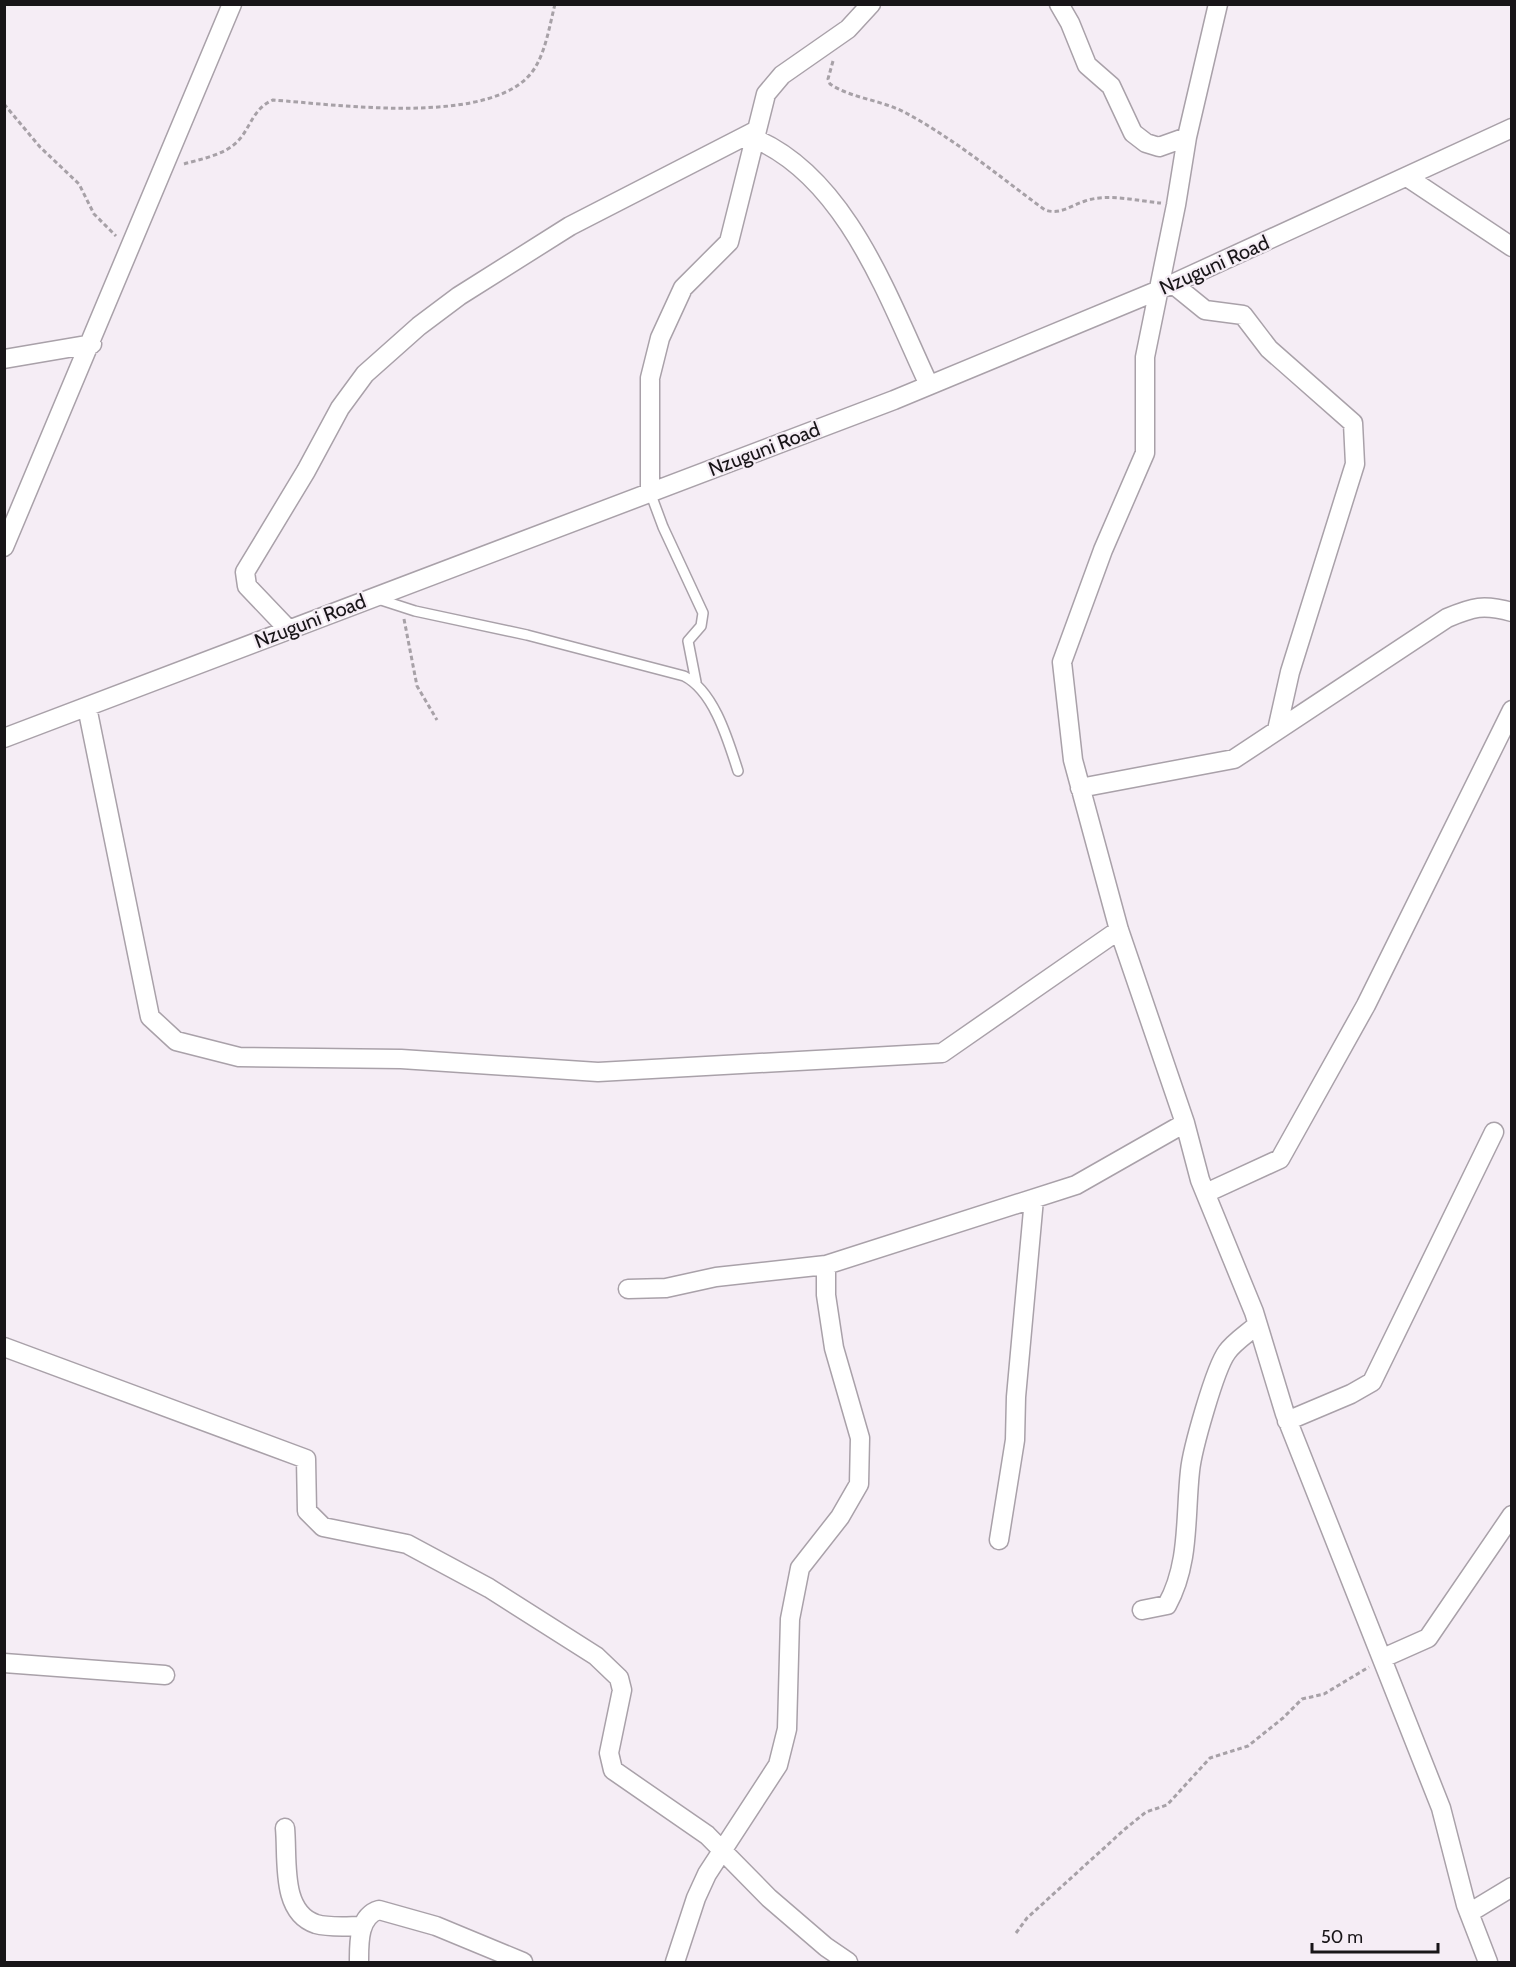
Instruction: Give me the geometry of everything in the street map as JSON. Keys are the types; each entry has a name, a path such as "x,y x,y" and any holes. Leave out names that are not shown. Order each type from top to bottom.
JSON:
{"street":[{"path":"4,547 92,344 232,4"},
{"path":"650,492 650,378 660,339 683,288 729,242 766,94 782,75 841,33 872,4"},
{"path":"1059,4 1070,23 1087,65 1111,86 1133,133 1146,143 1159,147 1187,137"},
{"path":"1218,4 1187,137 1166,287 1145,357 1145,453 1103,550 1062,662 1073,760 1119,930 1185,1123 1206,1193 1257,1325 1287,1420 1441,1808 1469,1912 1488,1962"},
{"name":"Nzuguni Road","path":"4,738 929,385 1166,287 1512,128"},
{"path":"754,135 803,168 834,205 856,237 880,282 929,385"},
{"path":"288,629 247,586 245,572 318,451 330,423 365,374 435,314 570,226 754,135"},
{"path":"1407,177 1512,247"},
{"path":"1166,287 1205,310 1243,315 1269,349 1353,423 1355,464 1290,672 1277,730"},
{"path":"4,359 92,344"},
{"path":"1080,788 1234,759 1447,618 1474,607 1493,607 1512,612"},
{"path":"87,706 150,1017 176,1041 239,1058 401,1059 598,1072 942,1053 1119,930"},
{"path":"1206,1193 1280,1159 1365,1005 1512,710"},
{"path":"628,1289 666,1288 716,1277 826,1265 1076,1185 1185,1123"},
{"path":"1287,1420 1351,1394 1372,1382 1494,1132"},
{"path":"999,1540 1015,1440 1016,1397 1034,1198"},
{"path":"675,1962 696,1898 723,1848 778,1765 787,1729 790,1619 800,1568 840,1517 860,1484 860,1438 834,1348 826,1295 826,1265"},
{"path":"1142,1610 1167,1605 1174,1593 1184,1555 1190,1468 1218,1371 1227,1352 1257,1325"},
{"path":"4,1347 306,1459 307,1511 323,1527 407,1544 489,1588 597,1656 619,1678 622,1690 609,1754 613,1770 723,1848 769,1898 825,1947 848,1962"},
{"path":"1383,1658 1428,1638 1512,1515"},
{"path":"4,1663 165,1675"},
{"path":"285,1828 292,1902 302,1917 318,1925 363,1926"},
{"path":"1469,1912 1512,1887"},
{"path":"359,1962 363,1926 369,1914 385,1910 436,1926 523,1962"}],"lane":[{"path":"650,492 663,527 703,613 701,626 688,641 696,682 714,712 738,771"},
{"path":"373,597 400,606 666,669 696,682"}],"path":[{"path":"162,172 228,149 238,141 257,110 273,100 408,109 486,101 510,89 536,66 555,4"},
{"path":"734,4 744,4"},
{"path":"841,33 829,76 830,84 842,91 886,103 928,125 1045,210 1054,213 1097,198 1176,205"},
{"path":"4,104 40,147 79,184 94,214 130,250"},
{"path":"400,606 417,686 437,720"},
{"path":"1016,1934 1027,1918 1125,1829 1146,1812 1167,1805 1210,1758 1248,1746 1283,1718 1302,1699 1324,1694 1383,1658"}]}
